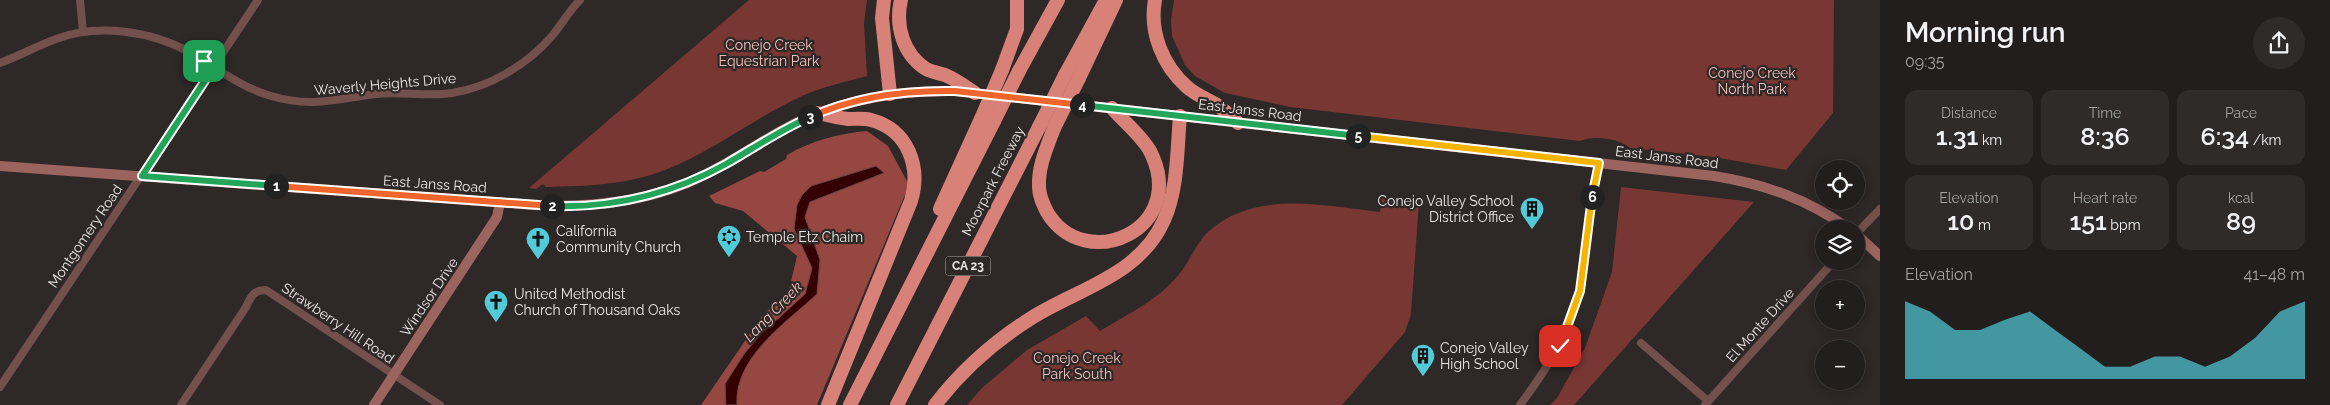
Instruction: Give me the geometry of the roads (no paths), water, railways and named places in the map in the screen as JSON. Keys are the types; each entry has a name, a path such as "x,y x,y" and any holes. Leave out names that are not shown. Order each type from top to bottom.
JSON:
{"highway":[{"path":"884,0 882,18 890,94"},
{"path":"901,0 898,15 899,28 909,52 927,69 946,76 975,93"},
{"path":"988,120 1002,70 1017,29 1017,0"},
{"name":"Moorpark Freeway","path":"850,405 988,120 1019,71 1058,0"},
{"name":"Moorpark Freeway","path":"897,405 1039,127 1072,77 1106,0"},
{"path":"1112,108 1149,150 1155,164 1160,188 1156,204 1150,216 1129,234 1116,240 1092,241 1070,234 1053,220 1040,197 1039,178 1072,77 1116,0"},
{"path":"1155,0 1155,31 1163,56 1170,67 1187,87 1216,105 1238,122"},
{"path":"817,113 871,120 888,128 905,143 914,164 916,178 911,202 828,405"},
{"path":"935,405 975,361 1014,329 1103,280 1138,258 1144,252 1158,233 1169,208 1173,191 1180,116"}],"main road":[{"name":"East Janss Road","path":"0,166 500,202 586,206 638,199 704,176 783,130 817,113 850,102 890,94 935,90 1112,108 1714,176 1750,183 1801,200 1834,220"},
{"name":"Windsor Drive","path":"374,405 497,216 500,202"},
{"path":"1865,242 1880,256"}],"street":[{"path":"80,0 83,32"},
{"name":"Montgomery Road","path":"0,387 258,0"},
{"name":"Waverly Heights Drive","path":"0,63 57,39 83,32 130,32 151,37 189,52 245,85 270,96 302,102 328,103 376,94 452,93 484,84 528,59 553,35 580,0"},
{"path":"1520,405 1547,368 1560,346 1575,307 1584,269 1594,180 1599,163"},
{"path":"1865,225 1880,209"},
{"name":"El Monte Drive","path":"1706,403 1826,270"},
{"name":"Strawberry Hill Road","path":"181,405 246,307 251,296 258,290 266,290 393,375"},
{"path":"1641,342 1706,403"},
{"path":"393,375 440,405"}],"place":[{"name":"Conejo Valley School District Office","path":"1532,230"},
{"name":"Temple Etz Chaim","path":"729,258"},
{"name":"California Community Church","path":"538,260"},
{"name":"United Methodist Church of Thousand Oaks","path":"496,323"},
{"name":"Conejo Valley High School","path":"1423,377"}],"park label":[{"name":"Conejo Creek Equestrian Park","path":"769,54"},
{"name":"Conejo Creek North Park","path":"1752,82"},
{"name":"Conejo Creek Park South","path":"1077,366"}],"water label":[{"name":"Lang Creek","path":"773,312"}]}
